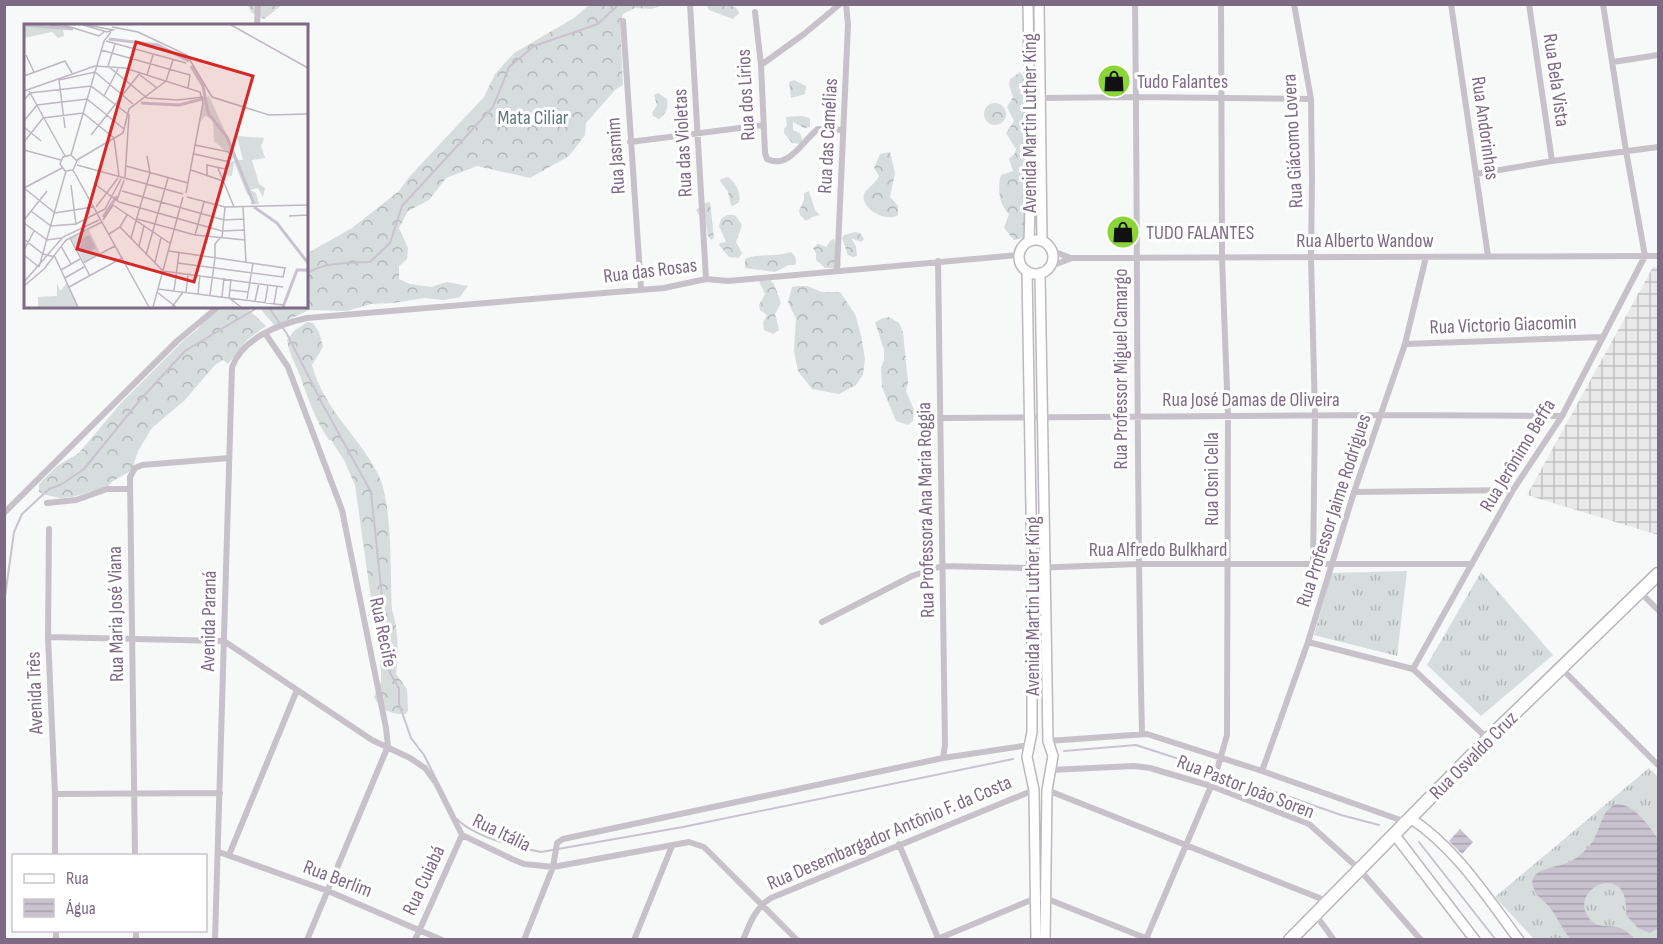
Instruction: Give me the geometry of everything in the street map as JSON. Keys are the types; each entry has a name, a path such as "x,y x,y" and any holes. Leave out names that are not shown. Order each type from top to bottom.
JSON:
{"highway":[{"name":"Rua Osvaldo Cruz","path":"1290,939 1488,739 1659,574"}],"main road":[{"name":"Avenida Martin Luther King","path":"1028,4 1031,173 1029,241"},
{"name":"Avenida Martin Luther King","path":"1039,4 1042,240"},
{"path":"1042,240 1052,251 1051,266 1040,273 1027,271 1020,262 1021,249 1029,241 1042,240"},
{"name":"Avenida Martin Luther King","path":"1027,271 1032,568 1032,732 1027,757 1034,790 1046,939"},
{"name":"Avenida Martin Luther King","path":"1036,939 1047,828 1047,790 1053,756 1048,741 1040,273"},
{"path":"1032,660 1046,660"},
{"path":"1029,745 1038,741 1048,741"},
{"path":"1031,770 1040,772 1050,770"},
{"path":"1408,820 1427,829 1462,865 1519,939"},
{"path":"1036,829 1047,828"},
{"path":"1394,834 1475,939"}],"street":[{"path":"257,24 258,4"},
{"name":"Rua das Violetas","path":"690,4 706,279"},
{"path":"761,65 840,4"},
{"name":"Rua das Camélias","path":"837,270 848,25 846,4"},
{"name":"Rua Professor Miguel Camargo","path":"1135,4 1138,564 1142,733"},
{"name":"Rua Osni Cella","path":"1147,939 1215,777 1227,735 1228,416 1222,258 1221,4"},
{"name":"Rua Giácomo Lovera","path":"1294,4 1311,99 1311,257 1315,415 1313,565"},
{"name":"Rua Andorinhas","path":"1451,4 1488,256"},
{"name":"Rua Bela Vista","path":"1529,4 1552,161"},
{"path":"1603,4 1645,256"},
{"name":"Rua dos Lírios","path":"755,12 767,159 775,162 791,157 818,129 843,130"},
{"name":"Rua Jasmim","path":"623,21 640,289"},
{"path":"1613,62 1659,55"},
{"path":"1040,98 1311,99"},
{"path":"630,142 763,125"},
{"path":"1476,174 1659,147"},
{"name":"Rua Alberto Wandow","path":"1052,251 1072,258 1136,259 1659,256"},
{"name":"Rua das Rosas","path":"282,326 307,318 672,287 706,279 728,281 1019,255"},
{"name":"Rua Jerônimo Beffa","path":"1413,669 1513,490 1562,416 1645,256"},
{"name":"Rua Professor Jaime Rodrigues","path":"1262,771 1308,642 1354,492 1405,344 1426,257"},
{"name":"Rua Alberto Wandow","path":"1051,266 1072,258"},
{"name":"Rua Professora Ana Maria Roggia","path":"938,261 945,745 943,758"},
{"path":"4,513 177,340 217,308"},
{"name":"Avenida Paraná","path":"215,939 232,367 235,358 243,348 265,333 282,326"},
{"name":"Rua Recife","path":"265,333 288,367 342,510 388,746"},
{"name":"Rua Victorio Giacomin","path":"1405,344 1602,337"},
{"name":"Rua José Damas de Oliveira","path":"940,418 1562,416"},
{"name":"Rua Maria José Viana","path":"135,854 130,489 132,471 142,465 229,458"},
{"path":"47,503 76,500 106,489 130,489"},
{"path":"1354,492 1513,490"},
{"name":"Avenida Três","path":"49,529 48,637 55,794 55,854"},
{"name":"Rua Alfredo Bulkhard","path":"822,621 912,576 942,566 1032,568 1138,564 1472,564"},
{"path":"1640,592 1659,610"},
{"path":"48,637 224,641"},
{"name":"Rua Itália","path":"224,641 372,740 388,746 425,768 436,783 462,835 524,864 553,867 689,842 704,847 798,939"},
{"path":"1308,642 1413,669 1488,739"},
{"path":"1561,668 1659,765"},
{"path":"229,855 297,690"},
{"name":"Rua Pastor João Soren","path":"1048,741 1142,733 1408,820"},
{"path":"524,939 556,858 556,843 563,839 943,758 1029,745"},
{"path":"307,939 388,746"},
{"name":"Rua Pastor João Soren","path":"1050,770 1142,767 1211,786 1309,824 1359,869 1421,939"},
{"name":"Rua Desembargador Antônio F. da Costa","path":"742,939 762,903 899,844 1034,790"},
{"path":"1047,790 1328,901"},
{"path":"55,794 220,793"},
{"name":"Rua Cuiabá","path":"415,939 462,835"},
{"path":"899,844 936,939 1041,898 1147,939"},
{"path":"634,939 672,846"},
{"name":"Rua Berlim","path":"219,852 328,891 442,939"},
{"path":"1315,914 1334,939"}],"shaded area":[{"path":"1653,267 1658,267 1658,535 1527,495"}],"green space":[{"path":"247,4 282,5 264,19 252,13"},
{"name":"Mata Ciliar","path":"589,5 664,5 651,9 635,8 623,14 620,22 623,85 616,89 586,123 585,135 569,156 530,178 477,166 446,178 429,200 408,211 399,228 408,248 407,259 399,266 399,279 410,284 431,287 447,282 468,286 460,297 444,300 424,298 371,304 347,311 309,310 275,326 260,308 308,308 308,253 352,228 399,191 410,176 484,97 495,74 514,53 574,18"},
{"path":"731,5 739,13 733,19 709,10 707,6"},
{"path":"1020,72 1023,76 1025,91 1024,127 1027,142 1024,181 1027,205 1024,238 1014,240 1004,228 1009,214 1001,201 999,185 1001,175 1013,171 1009,159 1016,149 1006,133 1014,121 1007,107 1013,97 1009,85 1010,79"},
{"path":"794,80 806,86 805,94 791,98 789,82"},
{"path":"658,93 668,102 666,110 659,119 652,113 657,105 654,95"},
{"path":"995,103 1003,106 1006,114 1003,122 995,125 987,122 984,114 987,106"},
{"path":"786,117 810,118 810,127 804,128 793,122 793,130 800,133 803,142 802,144 792,143 784,133 787,126"},
{"path":"890,152 895,173 890,197 898,206 898,215 887,217 875,213 866,205 864,194 879,176 874,168 880,154"},
{"path":"728,177 739,191 739,202 733,206 728,192 720,181"},
{"path":"809,191 815,210 820,215 806,221 799,211 804,200 804,193"},
{"path":"710,202 714,238 711,240 708,236 705,217 699,215 696,210"},
{"path":"727,215 735,215 742,225 736,242 742,253 739,258 729,257 719,245 726,242 719,226 721,219"},
{"path":"860,233 864,239 861,242 851,238 856,246 857,256 853,257 848,255 842,238 844,235"},
{"path":"834,239 841,265 836,268 825,268 816,260 813,248 818,244 826,247"},
{"path":"791,252 795,256 795,265 789,265 775,272 745,268 745,259"},
{"path":"770,280 774,284 781,303 775,314 779,330 773,334 764,330 763,322 767,315 760,310 759,305 765,294 759,281"},
{"path":"807,286 822,292 840,292 855,314 865,359 863,375 856,385 839,394 812,389 798,371 794,351 796,319 788,302 792,287"},
{"path":"223,308 247,308 266,326 247,340 228,364 223,360 215,365 185,400 152,428 129,472 107,487 72,497 60,498 39,492 39,484 57,466 79,453 120,404 185,339 198,329 205,319"},
{"path":"889,317 899,323 903,332 908,382 906,391 914,410 913,421 908,425 896,421 882,387 881,368 884,350 875,322"},
{"path":"307,322 313,323 319,332 323,347 312,365 318,381 333,409 370,459 383,487 391,559 392,610 396,625 396,674 407,689 408,710 406,714 387,711 374,697 381,682 381,670 355,485 344,460 316,417 287,340 294,331"},
{"path":"1407,571 1397,656 1314,635 1332,573"},
{"path":"1481,572 1553,655 1481,716 1427,665"},
{"path":"1649,768 1658,777 1658,939 1534,939 1495,897"}],"water":[{"path":"1616,804 1635,811 1658,839 1658,928 1650,933 1638,928 1626,915 1625,898 1619,888 1611,883 1602,884 1593,888 1587,895 1584,905 1587,915 1597,924 1621,928 1634,939 1571,939 1550,908 1536,893 1532,884 1533,878 1542,871 1567,863 1582,854 1593,841 1606,812"},
{"path":"1460,829 1473,842 1462,854 1449,841"}],"waterway":[{"path":"308,273 328,265 370,262 390,243 402,206 493,107 509,67 534,46 598,24 619,4"},
{"path":"4,604 14,532 22,514 49,489 62,484 84,469 140,400 185,351 257,308"},
{"path":"269,308 287,334 371,492 390,673 399,688 399,704 411,738 424,755 436,779"},
{"path":"1064,751 1136,745 1341,815 1379,825"},
{"path":"457,819 484,836 541,852 683,827 1013,759"},
{"path":"1419,842 1496,940"}],"place":[{"name":"Tudo Falantes","path":"1114,81"},
{"name":"TUDO FALANTES","path":"1123,232"}]}
